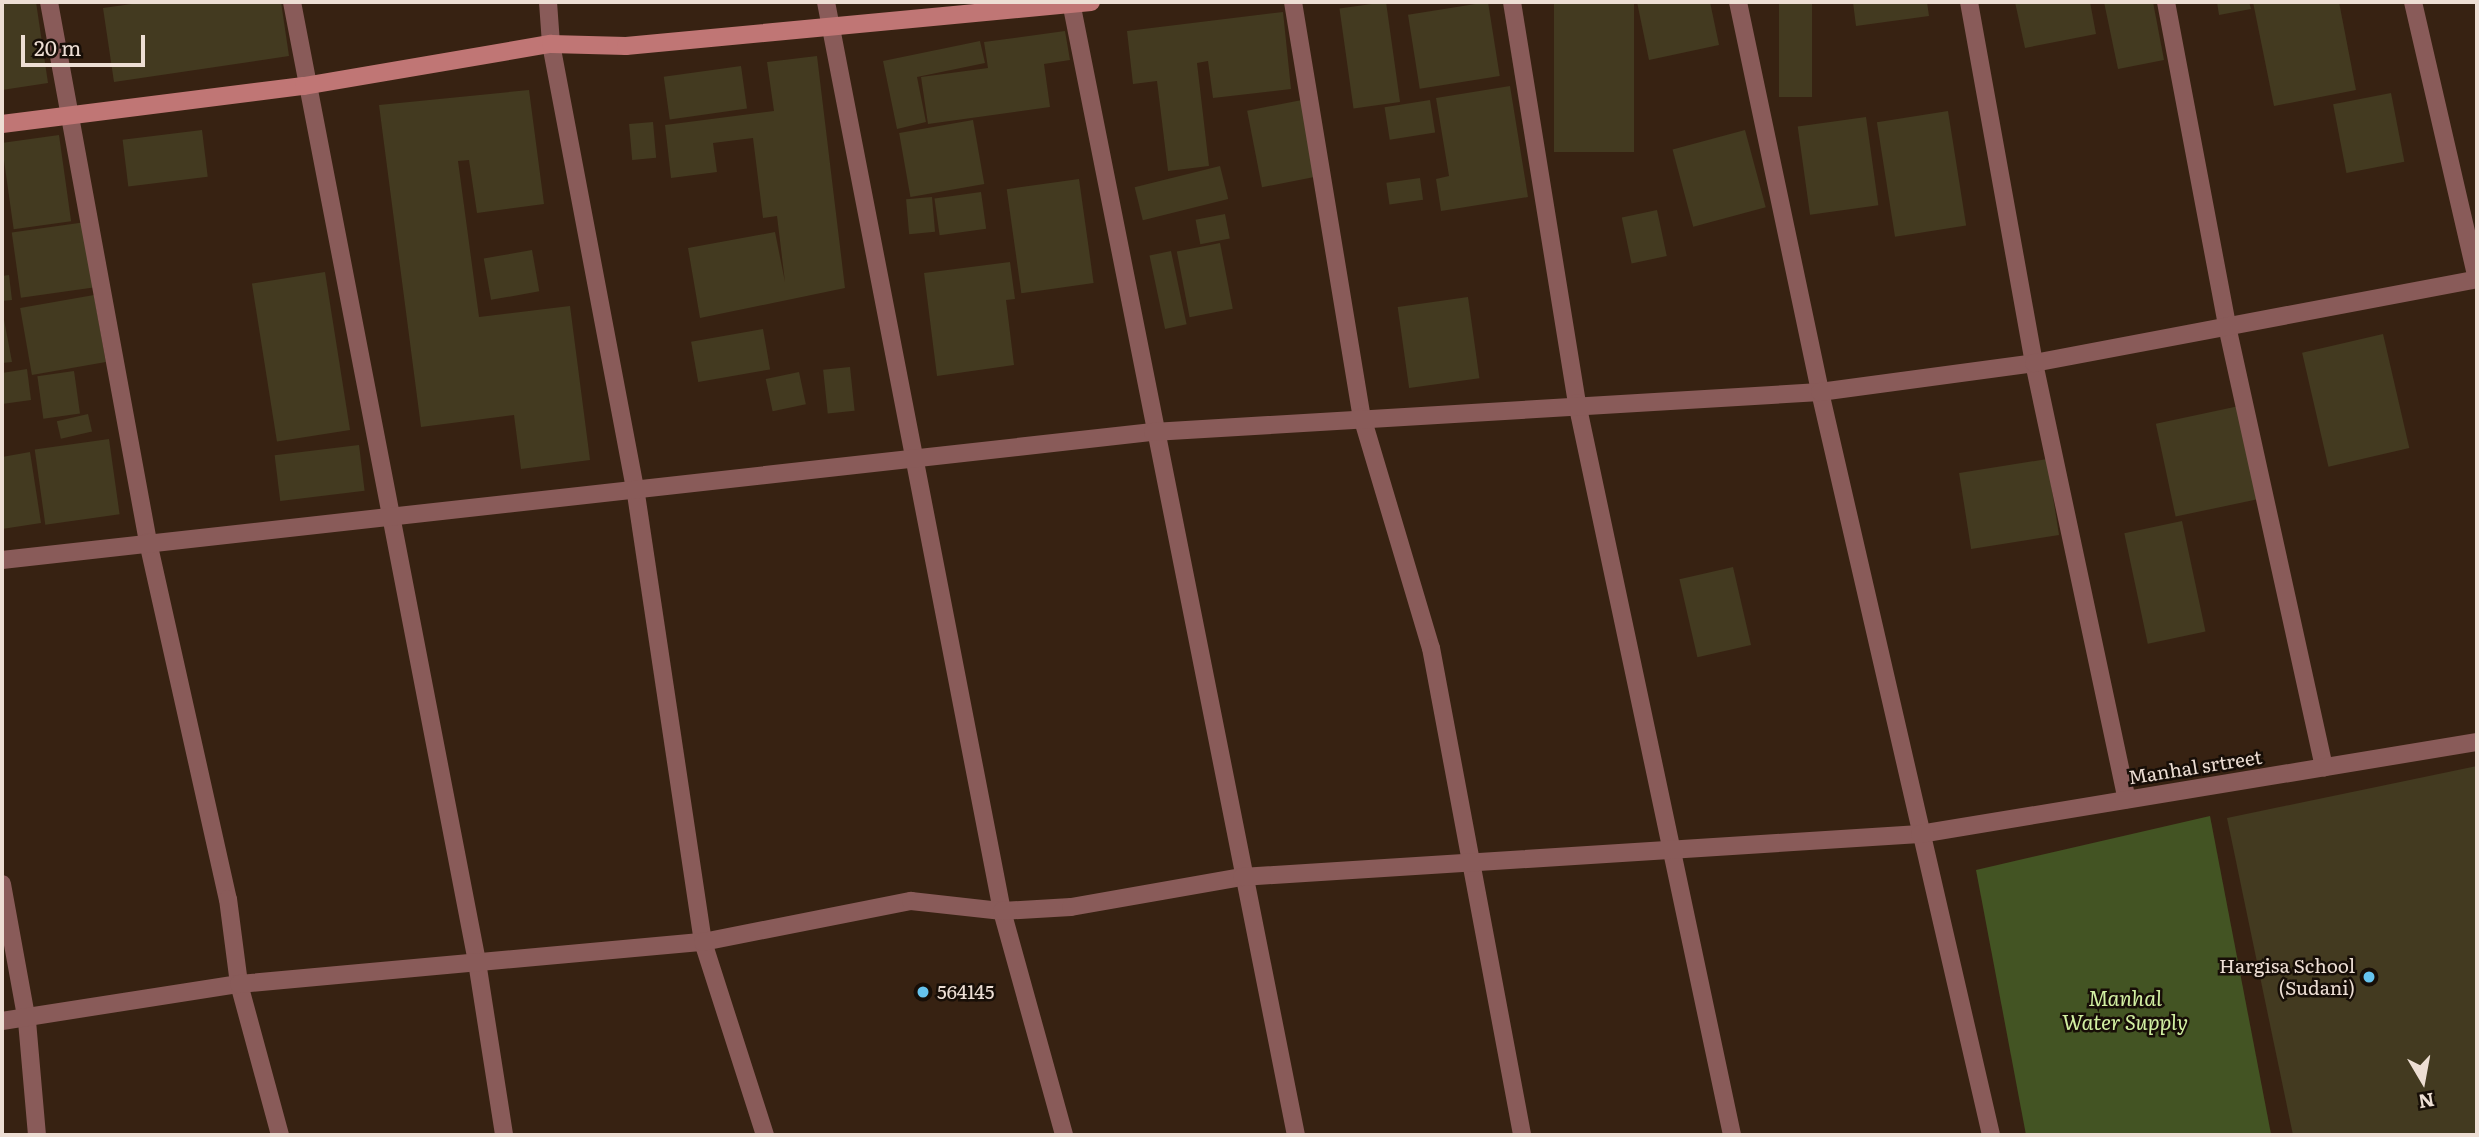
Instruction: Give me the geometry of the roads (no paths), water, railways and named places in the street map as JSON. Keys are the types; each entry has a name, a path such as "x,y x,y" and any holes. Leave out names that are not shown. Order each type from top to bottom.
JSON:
{"street":[{"path":"49,2 68,120 148,542 229,899 239,984 280,1135"},
{"path":"292,2 304,86 477,962 504,1135"},
{"path":"548,2 551,44 636,494 704,942 765,1135"},
{"path":"826,2 918,459 1002,911 1064,1135"},
{"path":"2,124 68,120 304,86 551,44 626,46 830,24 1091,2"},
{"path":"1293,2 1362,417 1431,648 1521,1135"},
{"path":"1513,2 1577,403 1674,849 1732,1135"},
{"path":"1738,2 1820,392 1991,1135"},
{"path":"1969,2 2034,363 2127,799"},
{"path":"2166,2 2227,326 2324,767"},
{"path":"2,560 148,542 636,494 1153,432 1577,403 1820,392 2034,363 2477,279 2413,2"},
{"path":"1072,3 1153,432 1296,1135"},
{"name":"Manhal srtreet","path":"2,1021 27,1021 239,984 704,942 911,901 1002,911 1071,907 1242,877 1470,866 1674,849 1920,834 2477,742"},
{"path":"2,884 27,1021 37,1135"}],"water":[{"name":"Manhal Water Supply","path":"2210,816 2271,1134 2026,1135 1976,870"}],"place":[{"name":"Hargisa School (Sudani)","path":"2369,977"},
{"name":"564145","path":"923,992"}]}
